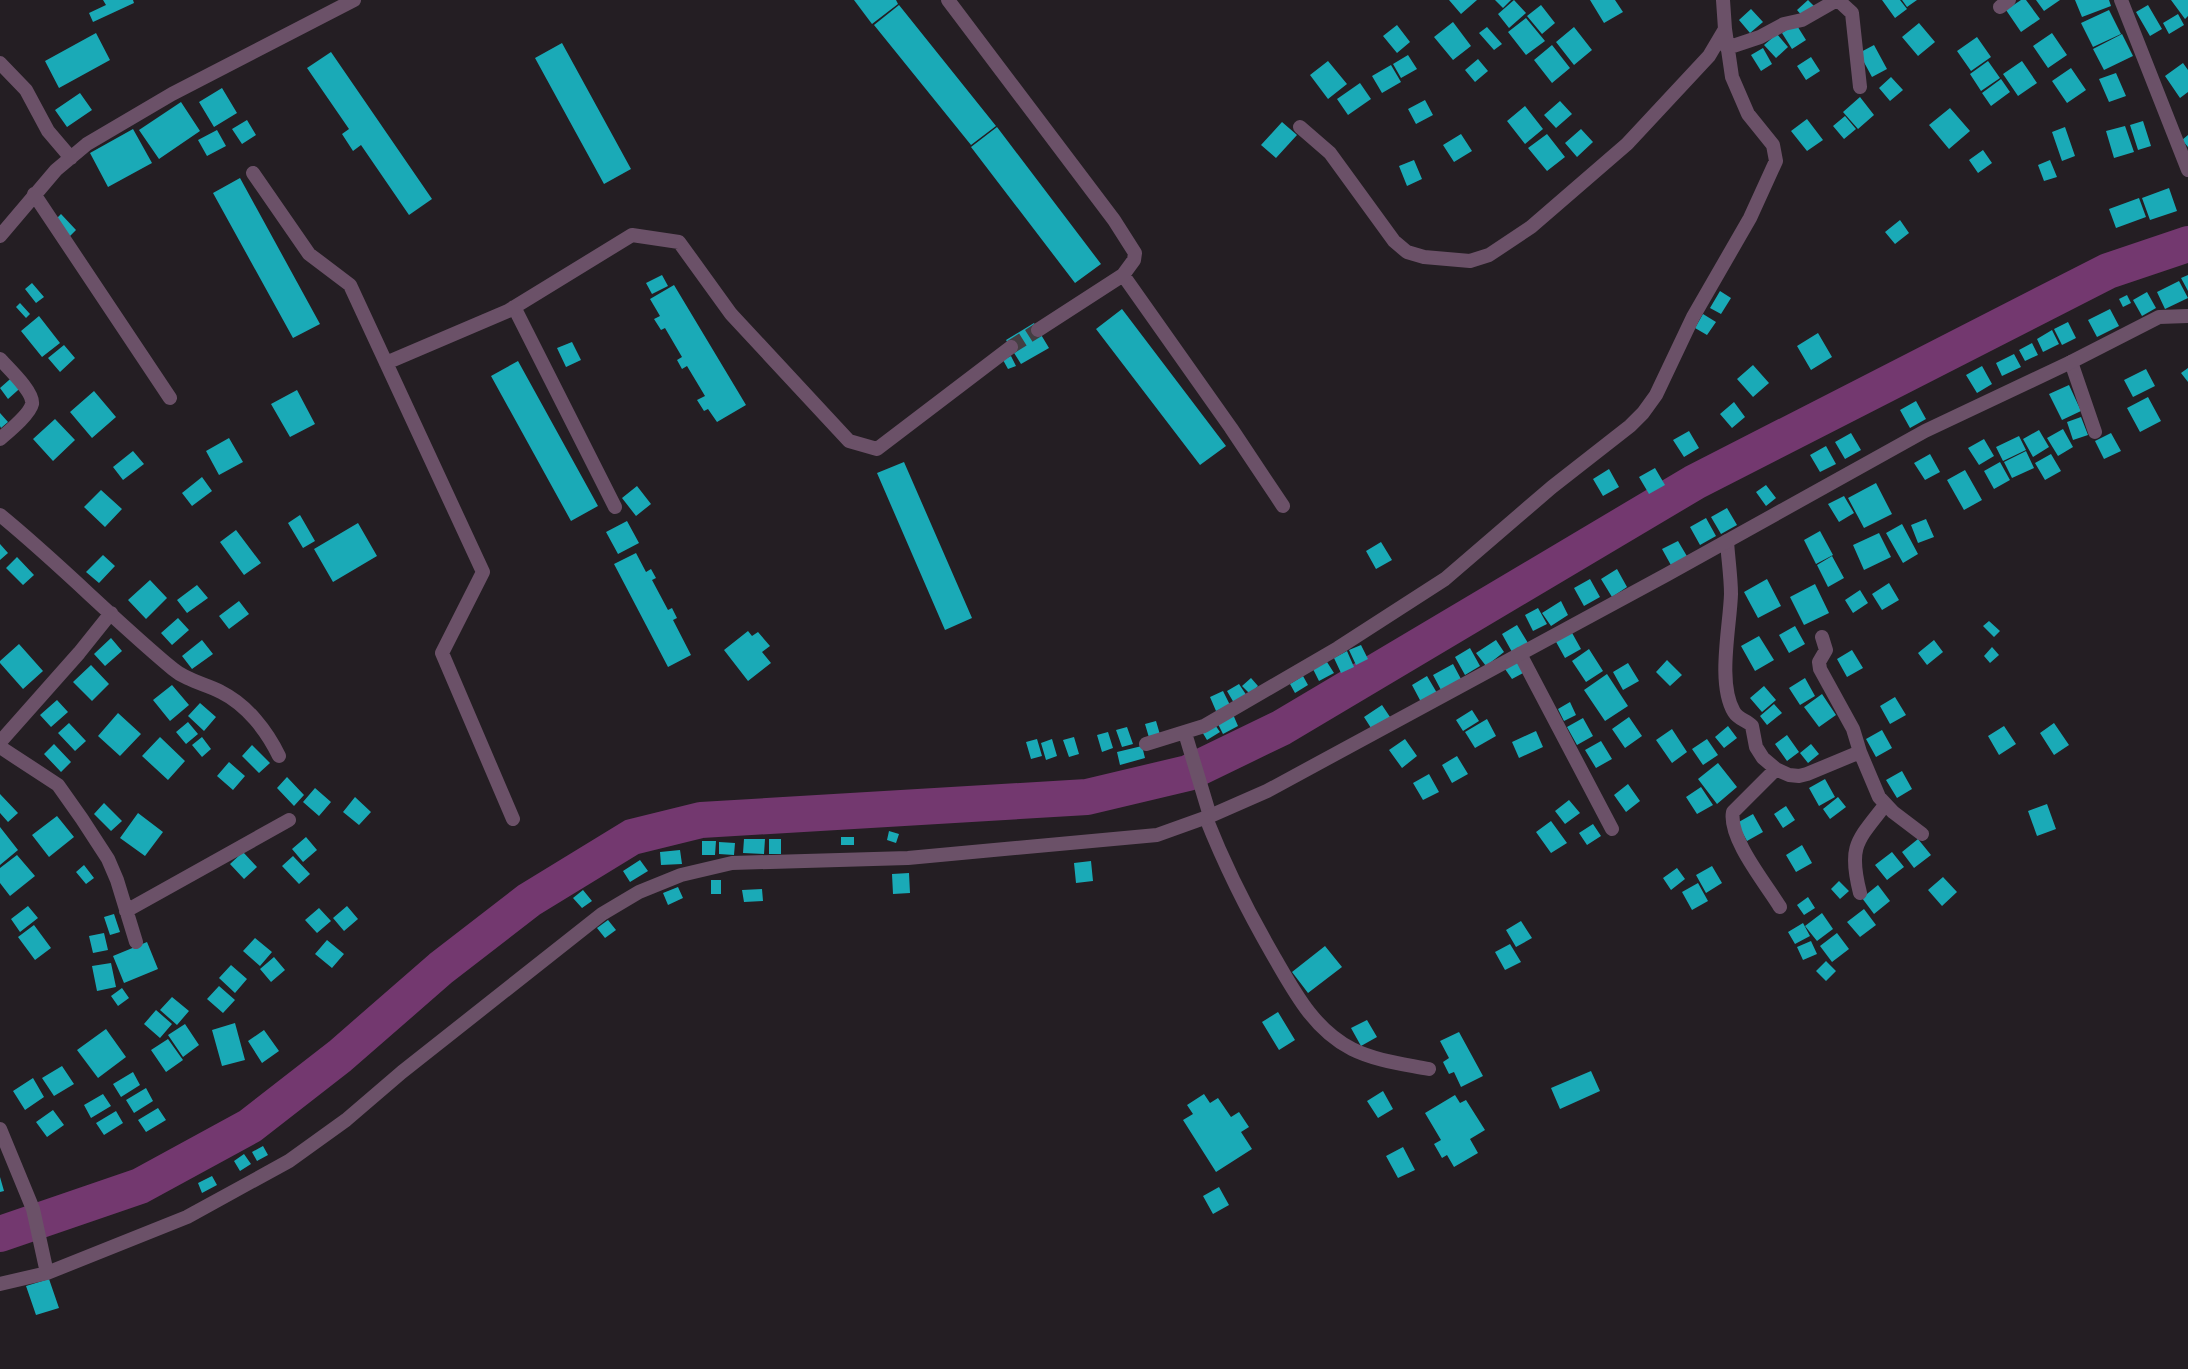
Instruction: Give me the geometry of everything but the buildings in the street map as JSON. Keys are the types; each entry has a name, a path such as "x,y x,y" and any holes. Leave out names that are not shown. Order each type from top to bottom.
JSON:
{"street":[{"path":"0,236 56,170 87,144 172,94 354,0"},
{"path":"948,0 1130,243 1135,253 1134,260 1123,275 1038,330"},
{"path":"1146,744 1204,726 1338,648 1445,579 1552,487 1623,432 1643,413 1656,395 1693,317 1750,218 1776,161 1773,145 1744,106 1732,77 1727,48 1723,0"},
{"path":"1727,48 1760,37 1784,24 1802,20 1837,0 1852,13 1860,87"},
{"path":"2121,0 2188,170"},
{"path":"1300,127 1330,153 1394,241 1407,252 1424,258 1470,261 1489,255 1531,227 1627,144 1709,56 1725,29"},
{"path":"0,63 26,90 48,131 71,158"},
{"path":"253,174 310,254 350,286 483,572 442,653 513,819"},
{"path":"34,194 170,398"},
{"path":"386,363 514,307 632,234 679,242 731,314 849,441 877,448 1011,348"},
{"path":"1123,275 1231,428 1282,506"},
{"path":"514,307 615,507"},
{"path":"0,1284 47,1273 187,1217 289,1162 346,1120 410,1066 602,914 639,892 681,875 732,862 908,858 1107,841 1157,835 1208,817 1267,791 1925,431 2071,362 2159,317 2188,316"},
{"path":"0,359 31,395 32,404 26,413 0,439"},
{"path":"2071,362 2095,432"},
{"path":"0,515 175,671 223,693 240,706 271,739 279,756"},
{"path":"1727,540 1731,591 1730,628 1724,659 1729,698 1737,716 1750,723 1753,728 1756,747 1761,755 1776,770 1799,776 1860,752"},
{"path":"0,742 74,660 111,614"},
{"path":"1822,637 1826,650 1819,662 1820,668 1850,723 1874,788 1885,805 1922,834"},
{"path":"1520,654 1612,830"},
{"path":"1185,733 1200,780 1208,817 1244,905 1302,1004 1325,1031 1353,1049 1382,1060 1430,1070"},
{"path":"0,746 58,785 108,859 136,942"},
{"path":"1776,770 1733,812 1732,820 1735,837 1780,907"},
{"path":"1860,893 1854,872 1856,845 1885,805"},
{"path":"126,911 289,820"},
{"path":"0,1129 33,1209 47,1273"}],"waterway":[{"path":"0,1234 140,1186 250,1126 340,1056 441,968 529,900 632,837 701,820 1087,797 1188,773 1281,728 1695,482 2108,271 2188,244"}],"tunnel":[{"path":"1011,347 1038,330"}]}
